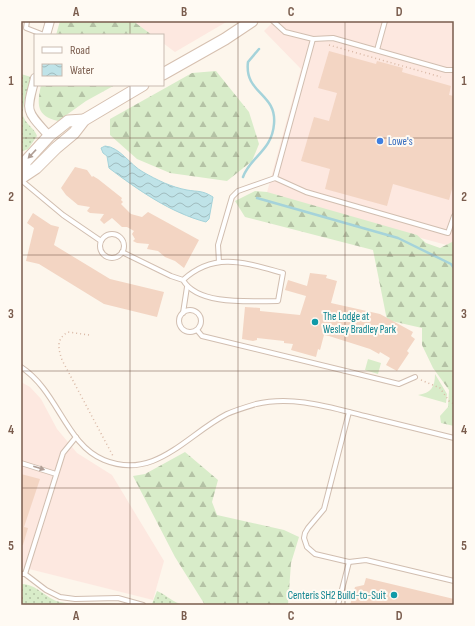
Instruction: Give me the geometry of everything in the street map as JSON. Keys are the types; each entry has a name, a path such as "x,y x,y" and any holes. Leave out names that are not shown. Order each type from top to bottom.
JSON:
{"main road":[{"path":"164,73 225,39 252,21"},
{"path":"21,179 36,168 56,148 74,134 84,120 142,86"},
{"path":"21,175 26,161 49,136 68,121 84,120"}],"street":[{"path":"45,34 50,21"},
{"path":"34,82 28,109 32,118 49,136"}],"lane":[{"path":"27,21 26,28 42,34"},
{"path":"273,21 285,32 313,39 333,38 446,70 454,70"},
{"path":"377,50 385,21"},
{"path":"275,178 313,39"},
{"path":"219,262 218,245 232,197 238,191 275,178 306,192 448,232 454,216"},
{"path":"21,179 63,215 101,241"},
{"path":"115,235 123,244 122,252 117,257 106,257 100,248 101,241 107,236 115,235"},
{"path":"122,252 171,276 183,280 187,287 199,294 214,298 278,301 283,273 238,262 219,262 197,268 183,280"},
{"path":"187,287 183,313 179,321 180,328 186,332 197,330"},
{"path":"183,313 193,310 199,314 201,321 197,330"},
{"path":"197,330 202,336 399,384 415,377"},
{"path":"22,368 47,391 82,446 94,456 118,465 140,466 155,461 227,414 257,404 280,401 307,402 454,438"},
{"path":"349,412 324,509 308,528 304,538 307,547 315,554 349,562 366,560 454,581"},
{"path":"76,437 63,453 23,574 46,590 60,597 75,599 118,598 143,605"},
{"path":"21,463 56,474"},
{"path":"338,605 349,562"}],"path":[{"path":"329,46 441,77"},
{"path":"89,335 68,332 62,336 59,341 59,350 62,360 118,465"},
{"path":"415,377 440,388 449,401 454,404"}],"shaded area":[{"path":"133,21 228,21 175,52 164,44 164,34 151,34"},
{"path":"274,21 454,21 454,247 266,196 301,69 264,31"},
{"path":"21,382 30,387 41,399 57,429 77,453 112,475 164,561 153,600 21,567"}],"green space":[{"path":"60,21 133,21 151,34 56,34"},
{"path":"216,71 249,112 259,144 252,161 227,181 170,173 137,159 110,135 110,119 192,73"},
{"path":"21,74 31,77 24,104 23,115 37,136 28,149 21,152"},
{"path":"41,86 113,86 86,101 58,121 51,119 42,112 39,98"},
{"path":"255,191 267,192 417,235 426,243 440,248 454,241 454,426 441,423 440,416 448,407 449,390 433,368 422,345 422,328 387,320 373,250 245,217 235,201"},
{"path":"368,359 381,363 378,374 365,370"},
{"path":"435,374 447,394 446,403 418,395 426,393 431,389"},
{"path":"185,452 218,480 212,502 217,515 284,530 299,537 291,563 288,605 205,605 175,557 133,476 145,474"},
{"path":"21,584 26,584 36,588 50,598 60,602 76,604 123,605 26,605 21,602"},
{"path":"157,591 177,603 184,605 152,604"}],"water":[{"path":"105,146 110,147 120,153 138,169 148,175 181,189 203,192 213,197 209,219 206,222 180,213 155,200 131,184 109,168 107,156 103,153 101,148"}],"building":[{"name":"Lowe's","path":"329,51 376,64 377,61 403,68 402,72 451,86 449,95 454,96 454,182 449,200 393,184 387,206 325,189 330,169 301,161 314,117 329,121 337,93 318,88"},
{"path":"75,167 87,170 92,177 93,176 98,179 122,198 121,200 123,202 121,204 131,214 142,217 148,212 199,240 184,268 158,251 147,249 149,244 137,243 133,241 135,239 132,234 134,231 127,227 122,227 112,218 104,224 100,220 104,214 90,213 87,211 90,207 78,205 66,195 61,188"},
{"path":"33,213 51,225 59,227 54,245 110,279 164,292 157,317 104,304 39,264 26,261 34,228 27,223"},
{"name":"The Lodge at Wesley Bradley Park","path":"310,273 327,275 326,278 337,281 331,303 380,314 413,332 411,336 415,339 407,351 409,353 397,371 386,365 390,358 380,352 379,354 370,349 329,336 324,335 320,350 318,349 316,357 291,350 293,344 284,343 284,341 257,338 257,340 253,341 242,339 245,307 260,308 260,311 300,315 306,296 285,290 288,280 307,286"},
{"path":"21,474 40,479 24,527 28,528 23,545 21,545"},
{"name":"Centeris SH2 Build-to-Suit","path":"366,578 454,599 453,605 350,605 355,587 364,585"}],"waterway":[{"path":"243,177 246,170 269,141 274,124 274,114 271,106 255,88 248,73 248,62 259,49"},
{"path":"257,198 398,238 451,264 454,268"}],"place":[{"name":"Lowe's","path":"380,141"},
{"name":"The Lodge at Wesley Bradley Park","path":"315,322"},
{"name":"Centeris SH2 Build-to-Suit","path":"394,595"}]}
